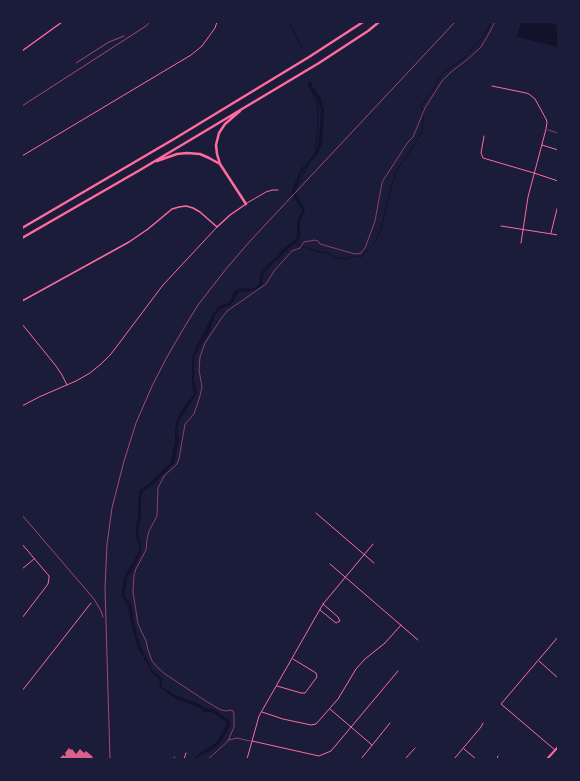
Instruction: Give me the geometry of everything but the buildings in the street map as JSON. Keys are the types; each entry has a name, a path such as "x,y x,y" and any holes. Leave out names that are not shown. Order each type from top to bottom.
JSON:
{"highway":[{"path":"22,228 275,78 363,22"},
{"path":"22,238 140,170 319,63 368,31 379,22"},
{"path":"246,204 220,164 216,145 218,133 225,124 256,100"},
{"path":"140,170 161,159 177,154 187,153 205,156 220,164"}],"main road":[{"path":"548,759 558,747"}],"street":[{"path":"22,51 62,22"},
{"path":"22,156 191,56 202,46 215,28 217,22"},
{"path":"492,86 526,93 531,96 546,119 547,125 527,203 521,244"},
{"path":"484,136 480,153 483,158 534,172 558,181"},
{"path":"542,145 558,150"},
{"path":"22,406 90,373 101,364 111,354 163,285 217,227 230,215 246,204 266,192 278,190"},
{"path":"551,234 558,205"},
{"path":"22,301 129,242 148,229 172,209 186,206 193,208 200,212 217,227"},
{"path":"501,226 558,235"},
{"path":"22,324 56,366 67,385"},
{"path":"316,513 374,563"},
{"path":"22,544 49,576 50,581 22,618"},
{"path":"247,759 259,716 323,604 373,544"},
{"path":"22,569 34,559"},
{"path":"330,564 418,640"},
{"path":"22,691 91,603"},
{"path":"320,610 336,623 340,621 338,616 323,604"},
{"path":"262,711 284,719 311,725 316,724 338,699 356,669 401,625"},
{"path":"555,750 501,704 558,637"},
{"path":"555,640 558,643"},
{"path":"276,686 301,693 305,692 317,677 316,673 292,658"},
{"path":"538,661 558,678"},
{"path":"252,741 319,756 331,751 398,671"},
{"path":"330,709 372,745"},
{"path":"361,759 390,723"},
{"path":"454,759 483,723"},
{"path":"405,759 414,748"},
{"path":"463,748 476,759"},
{"path":"184,759 186,754"}],"path":[{"path":"208,759 228,741 234,727 234,714 230,710 221,710 209,703 158,668 152,660 146,641 138,624 133,592 134,575 146,550 149,531 157,516 158,488 164,476 177,464 185,424 194,414 200,396 202,387 199,370 200,357 205,343 227,312 266,284 274,271 292,251 300,248 304,242 315,240 320,244 355,254 361,253 365,248 375,221 382,183 408,142 413,137 425,108 442,81 481,47 495,22"},
{"path":"546,130 558,133"},
{"path":"228,741 237,738 252,741"}],"shaded area":[{"path":"521,22 545,22 558,25 558,47 517,37"},
{"path":"309,80 312,83 312,87 320,97 324,109 322,144 318,153 303,170 296,186 296,194 305,210 300,221 300,233 298,239 271,265 263,275 263,284 254,291 242,290 238,292 230,305 220,309 215,316 209,332 198,349 194,358 194,381 197,393 179,421 177,431 179,440 174,463 143,492 141,496 141,519 138,534 141,545 141,553 132,571 127,577 125,588 124,596 131,604 139,643 152,670 162,678 162,687 177,696 199,704 205,708 213,709 229,720 229,728 216,747 209,752 202,754 196,759 193,759 218,740 226,726 226,723 212,712 204,712 200,708 176,699 160,687 159,679 153,674 138,648 128,606 122,595 123,583 125,576 139,552 136,528 139,492 171,462 177,420 182,409 194,395 192,382 192,359 196,347 212,315 219,306 228,303 231,300 234,291 243,288 255,288 259,284 260,274 269,263 297,237 297,222 302,210 292,194 292,190 301,169 313,156 318,145 320,128 321,109 316,97 308,86"}],"waterway":[{"path":"287,22 291,25 302,48"},
{"path":"296,244 318,252 328,253 336,258 346,259 355,256 361,257 375,242 381,228 397,170 422,131 424,113 421,106 433,90 438,79 443,73 462,60 484,36 491,22"},
{"path":"311,89 318,107 318,129 315,150"},
{"path":"295,189 311,160"},
{"path":"297,244 299,236"},
{"path":"274,262 281,256"},
{"path":"238,293 250,291"},
{"path":"201,344 206,337"}],"railway":[{"path":"22,106 150,22"},
{"path":"110,759 105,588 107,544 112,508 124,461 136,423 152,386 167,357 198,305 226,269 251,240 455,22"},
{"path":"76,63 109,42 124,36"},
{"path":"22,515 94,599 103,617"}]}
